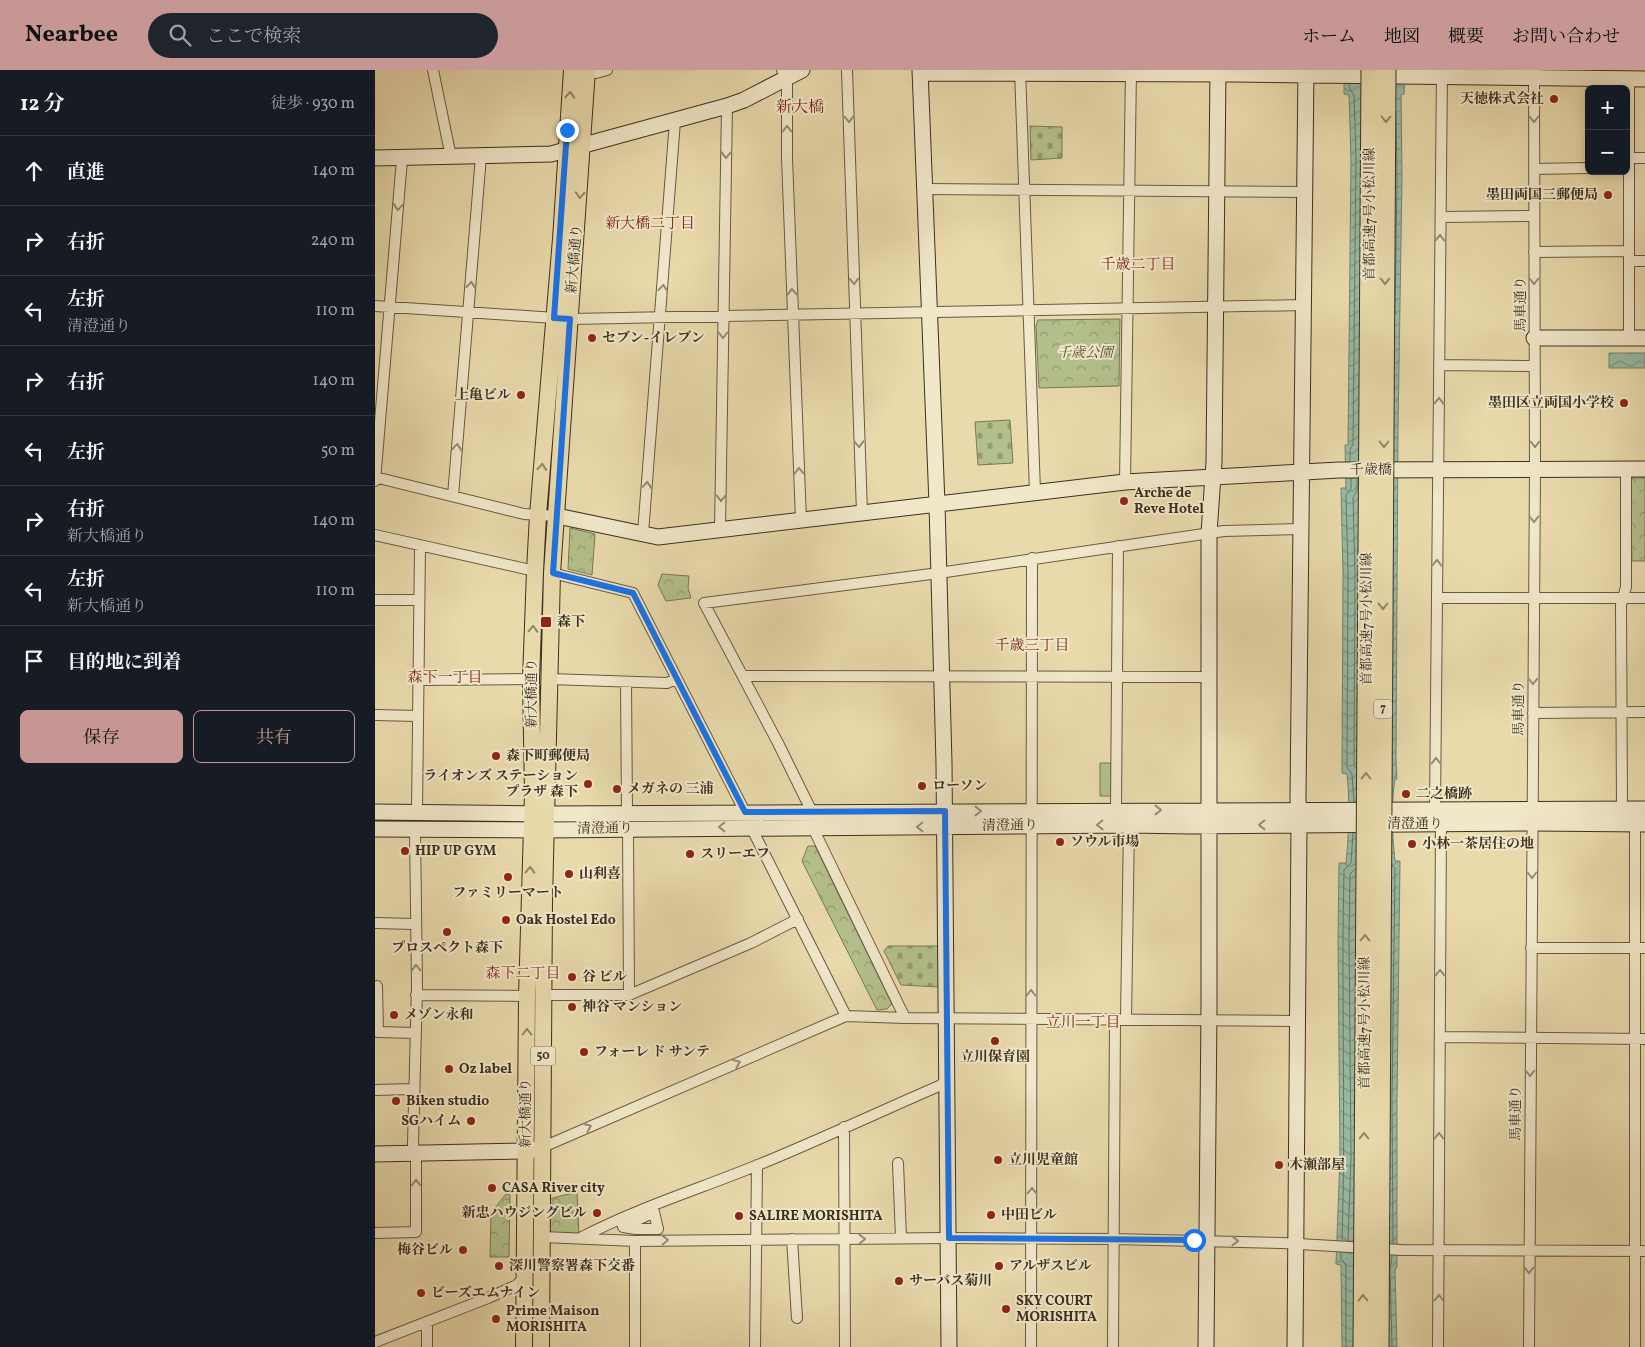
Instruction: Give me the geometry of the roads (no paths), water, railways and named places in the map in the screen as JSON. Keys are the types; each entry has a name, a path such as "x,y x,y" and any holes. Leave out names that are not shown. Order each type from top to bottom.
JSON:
{"highway":[{"name":"首都高速7号小松川線","path":"1363,1347 1371,70"},
{"name":"首都高速7号小松川線","path":"1379,1347 1386,70"}],"main road":[{"name":"新大橋通り","path":"524,1347 526,1151 535,996 539,822 550,679 553,573 557,516 566,151 572,70"},
{"name":"新大橋通り","path":"539,822 531,679 538,515 582,147 595,72"},
{"name":"新大橋通り","path":"535,996 543,1147 541,1347"}],"street":[{"path":"433,70 451,157"},
{"path":"375,158 402,159 551,154 566,151 727,106 744,100 784,74 802,70"},
{"path":"847,70 862,513"},
{"path":"949,1347 945,811 942,676 920,71 1218,72 1406,76 1534,74 1639,77 1630,148"},
{"path":"1020,71 1035,492"},
{"path":"1125,482 1131,72"},
{"path":"1206,1347 1209,1020 1209,533 1214,476 1218,72"},
{"path":"1295,1347 1306,73"},
{"path":"784,74 801,520"},
{"path":"1438,1347 1441,824 1435,809 1442,74"},
{"name":"馬車通り","path":"1529,1347 1535,470 1534,74"},
{"path":"720,529 727,106"},
{"path":"643,533 675,121"},
{"path":"453,496 481,156"},
{"path":"1630,163 1645,158"},
{"path":"375,480 402,159"},
{"path":"1534,169 1585,168"},
{"path":"1628,175 1629,338"},
{"path":"925,189 1305,192"},
{"path":"1441,217 1534,216"},
{"path":"1534,252 1629,256 1645,261"},
{"path":"375,306 562,319 1304,305"},
{"path":"1534,338 1645,338"},
{"path":"1439,365 1535,366"},
{"name":"千歳橋","path":"557,516 658,536 1125,482 1339,470 1645,469"},
{"path":"1622,809 1622,598 1626,587 1626,470"},
{"path":"375,477 524,514 557,516"},
{"path":"811,812 704,603 939,573 1224,531 1301,529"},
{"path":"375,535 535,571"},
{"path":"417,813 420,545"},
{"path":"1116,810 1118,546"},
{"path":"1031,1347 1032,558"},
{"path":"553,573 633,593 745,812"},
{"path":"1437,598 1645,598"},
{"path":"375,600 418,600"},
{"path":"743,676 1208,677"},
{"path":"419,680 531,679"},
{"path":"550,679 667,683 676,679"},
{"path":"626,682 627,813"},
{"path":"1533,713 1645,712"},
{"path":"375,715 418,716"},
{"name":"清澄通り","path":"375,828 415,830 539,822 627,813 945,811 1129,825 1208,826 1299,817 1435,809 1640,824"},
{"name":"清澄通り","path":"375,812 417,813 627,828 813,828 945,827 1116,810 1208,810 1299,817 1441,824 1622,809 1645,809"},
{"path":"1635,1347 1640,1251 1640,824"},
{"path":"1126,1020 1129,825"},
{"path":"751,827 846,1016"},
{"path":"627,828 629,995"},
{"path":"813,828 905,1018"},
{"path":"375,1233 416,1232 413,1089 416,995 415,830"},
{"path":"416,995 629,995 751,943 798,919"},
{"path":"375,924 415,924"},
{"path":"1531,948 1640,948"},
{"path":"377,986 378,1032 415,1033"},
{"path":"375,1154 526,1151 534,1147 543,1147 846,1016 1297,1021"},
{"path":"1113,1347 1115,1019"},
{"path":"1440,1037 1640,1039"},
{"path":"581,1238 601,1227 649,1207 757,1165 947,1081"},
{"path":"375,1090 413,1089"},
{"path":"844,1127 845,1347"},
{"path":"899,1162 901,1238"},
{"path":"755,1347 757,1165"},
{"path":"543,1237 635,1241 901,1238 1207,1240 1334,1245 1401,1250 1640,1251"},
{"path":"792,1239 797,1318"},
{"path":"635,1241 635,1347"},
{"path":"375,1342 512,1288 524,1276"},
{"path":"427,1322 427,1347"}],"water":[{"path":"1344,70 1405,70 1404,94 1401,95 1397,779 1395,779 1392,820 1395,861 1400,861 1397,1267 1395,1270 1397,1347 1342,1347 1341,1265 1336,1264 1340,1157 1339,863 1346,863 1349,818 1347,774 1342,773 1343,574 1341,488 1346,488 1345,445 1348,445 1351,159 1349,95 1344,94"},
{"path":"1609,353 1645,353 1645,368 1609,368"}],"place":[{"name":"天徳株式会社","path":"1554,99"},
{"name":"墨田両国三郵便局","path":"1608,195"},
{"name":"セブン-イレブン","path":"592,338"},
{"name":"上亀ビル","path":"521,395"},
{"name":"墨田区立両国小学校","path":"1624,403"},
{"name":"Arche de Reve Hotel","path":"1124,501"},
{"name":"森下","path":"546,622"},
{"name":"森下町郵便局","path":"496,756"},
{"name":"ライオンズ ステーション プラザ 森下","path":"588,784"},
{"name":"ローソン","path":"922,786"},
{"name":"メガネの 三浦","path":"617,789"},
{"name":"二之橋跡","path":"1406,794"},
{"name":"ソウル市場","path":"1060,842"},
{"name":"小林一茶居住の地","path":"1412,844"},
{"name":"HIP UP GYM","path":"405,851"},
{"name":"スリーエフ","path":"690,854"},
{"name":"山利喜","path":"569,874"},
{"name":"ファミリーマート","path":"508,877"},
{"name":"Oak Hostel Edo","path":"506,920"},
{"name":"プロスペクト森下","path":"447,932"},
{"name":"谷 ビル","path":"572,977"},
{"name":"神谷 マンション","path":"572,1007"},
{"name":"メゾン永和","path":"394,1015"},
{"name":"立川保育園","path":"995,1041"},
{"name":"フォーレ ド サンテ","path":"584,1052"},
{"name":"Oz label","path":"449,1069"},
{"name":"Biken studio","path":"396,1101"},
{"name":"SGハイム","path":"471,1121"},
{"name":"立川児童館","path":"998,1160"},
{"name":"木瀬部屋","path":"1279,1165"},
{"name":"CASA River city","path":"492,1188"},
{"name":"新忠ハウジングビル","path":"597,1213"},
{"name":"中田ビル","path":"991,1215"},
{"name":"SALIRE MORISHITA","path":"739,1216"},
{"name":"梅谷ビル","path":"463,1250"},
{"name":"深川警察署森下交番","path":"499,1266"},
{"name":"アルザスビル","path":"999,1266"},
{"name":"サーバス菊川","path":"899,1281"},
{"name":"ビーズエムナイン","path":"421,1293"},
{"name":"SKY COURT MORISHITA","path":"1006,1309"},
{"name":"Prime Maison MORISHITA","path":"496,1319"}],"district":[{"name":"新大橋","path":"800,108"},
{"name":"新大橋二丁目","path":"650,224"},
{"name":"千歳二丁目","path":"1138,265"},
{"name":"千歳三丁目","path":"1032,646"},
{"name":"森下一丁目","path":"445,678"},
{"name":"森下二丁目","path":"523,974"},
{"name":"立川一丁目","path":"1083,1023"}],"park label":[{"name":"千歳公園","path":"1085,353"}]}
